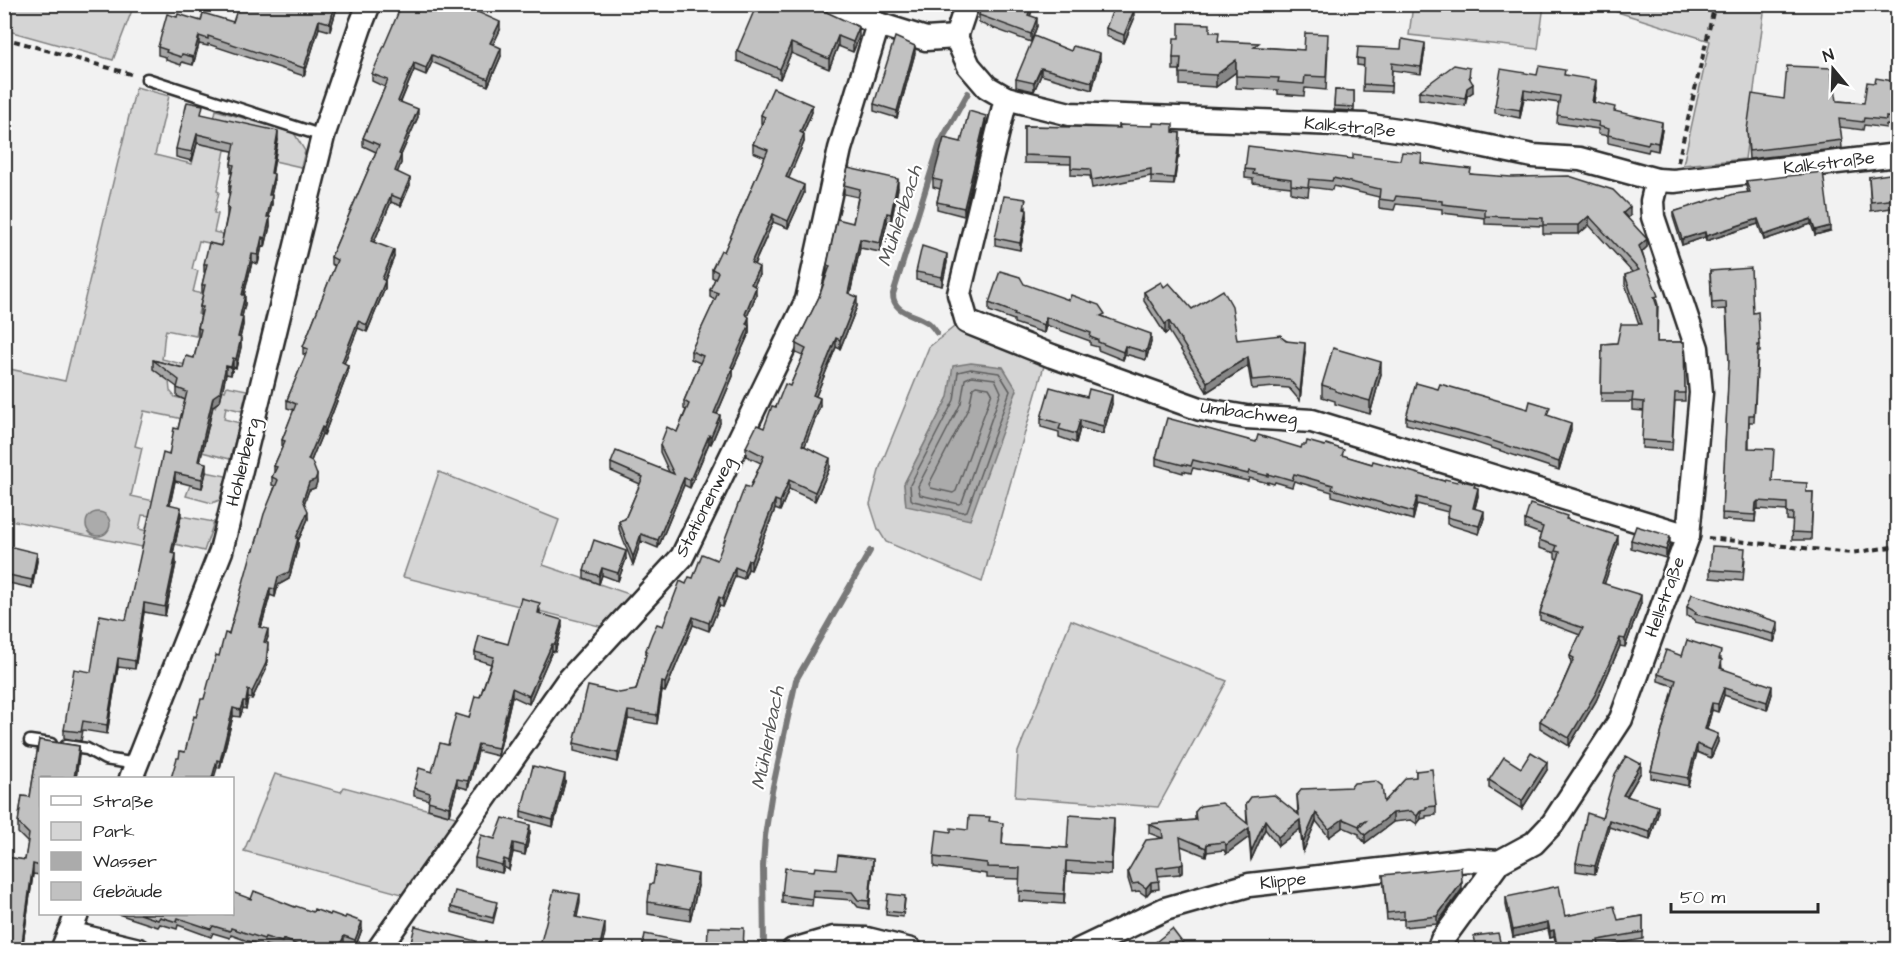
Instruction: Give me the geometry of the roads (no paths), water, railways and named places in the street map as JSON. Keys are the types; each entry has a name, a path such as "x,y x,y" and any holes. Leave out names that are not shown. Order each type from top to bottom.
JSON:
{"street":[{"name":"Hohlenberg","path":"134,771 221,551 323,136 369,4"},
{"path":"836,4 878,24 926,39 956,37 966,4"},
{"name":"Stationenweg","path":"378,950 566,683 682,557 807,300 840,149 878,24"},
{"name":"Kalkstraße","path":"956,37 969,66 987,87 1006,98 1070,114 1364,125 1432,135 1533,156 1580,159 1665,181 1898,155"},
{"name":"Umbachweg","path":"1006,98 959,294 967,322 1052,356 1200,409 1246,417 1312,421 1688,536"},
{"name":"Hellstraße","path":"1438,950 1442,940 1499,862 1534,843 1553,823 1621,718 1688,536 1701,393 1697,348 1653,217 1652,201 1665,181"},
{"name":"Klippe","path":"1079,950 1165,909 1249,885 1468,860 1499,862"},
{"path":"69,932 140,950"},
{"path":"792,950 834,938 867,939 911,950"}],"lane":[{"path":"147,79 323,136"},
{"path":"30,741 87,749 134,771"}],"water":[{"path":"971,363 1003,367 1017,390 970,520 906,506 904,484 948,397 953,366"},
{"path":"98,512 106,516 110,524 106,532 98,536 90,532 86,524 90,516"}],"waterway":[{"name":"Mühlenbach","path":"937,333 922,319 900,309 896,305 893,294 940,143 968,93"},
{"name":"Mühlenbach","path":"764,950 765,836 772,791 796,680 870,551"}]}
